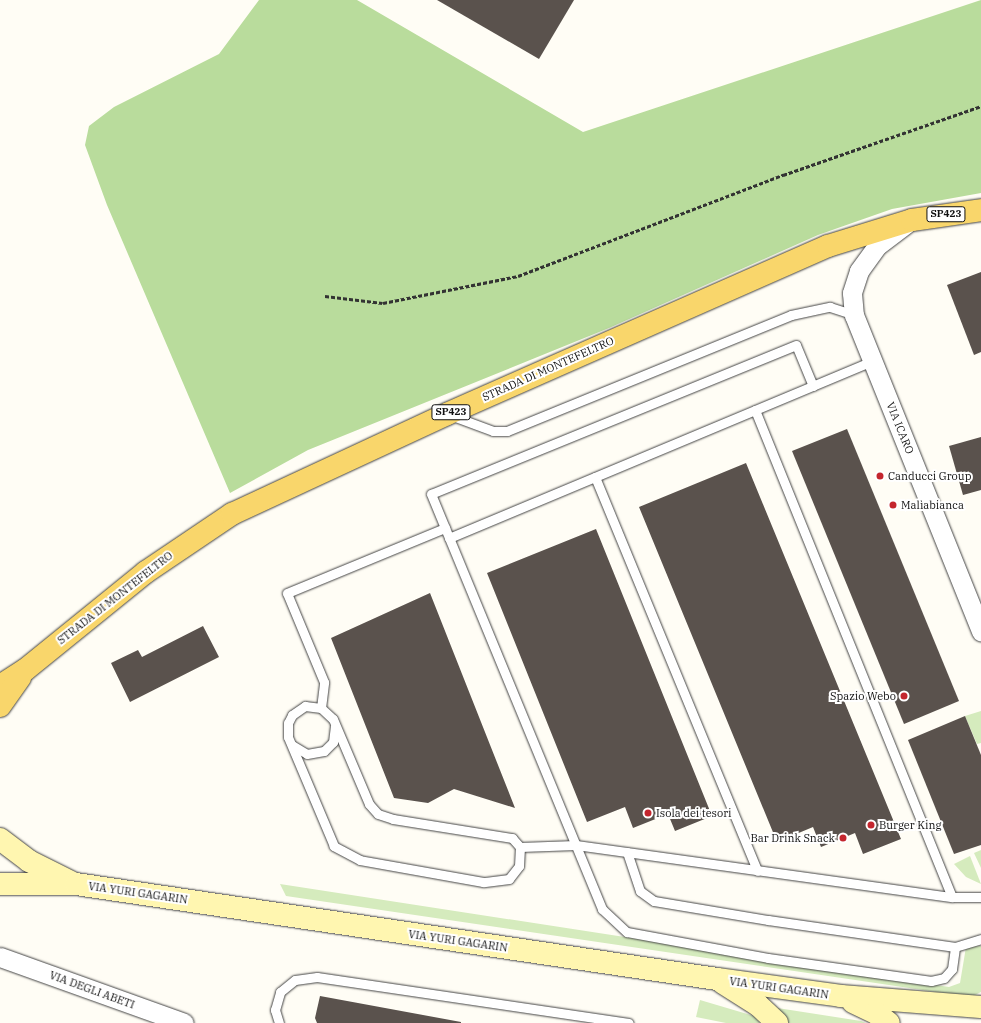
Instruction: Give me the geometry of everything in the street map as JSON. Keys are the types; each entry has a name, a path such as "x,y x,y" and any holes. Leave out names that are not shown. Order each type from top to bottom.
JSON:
{"main road":[{"name":"STRADA DI MONTEFELTRO","path":"0,686 24,670 146,572 232,514 447,414 828,246 912,220 981,210"},
{"name":"STRADA DI MONTEFELTRO","path":"0,706 24,670"},
{"name":"VIA YURI GAGARIN","path":"0,839 29,861 76,884"},
{"name":"VIA YURI GAGARIN","path":"0,884 76,884 716,979 841,996 981,1008"},
{"path":"716,979 758,1005 777,1023"},
{"name":"VIA YURI GAGARIN","path":"841,996 876,1013 889,1023"},
{"path":"968,1023 981,1016"}],"street":[{"name":"VIA ICARO","path":"912,220 877,246 858,271 852,293 854,315 981,631"},
{"name":"VIA DEGLI ABETI","path":"0,957 184,1023"}],"lane":[{"path":"447,414 494,431 507,431 791,315 830,307 854,315"},
{"path":"813,386 796,344 431,494 602,909 627,932 768,958 931,981 944,978 952,969 955,947"},
{"path":"449,538 872,361"},
{"path":"755,410 952,897"},
{"path":"595,477 757,871"},
{"path":"322,708 324,682 287,593 445,528"},
{"path":"313,706 322,708 333,719 370,804 378,814 393,819 512,838 520,847 519,866 509,879 483,882 360,860 334,846 288,737 288,723 298,709 313,706"},
{"path":"288,737 292,745 307,754 324,751 333,742 336,734 333,719"},
{"path":"520,847 576,845 952,897 981,897"},
{"path":"627,852 640,891 654,901 955,947 981,939"},
{"path":"279,1023 275,1010 280,992 295,980 317,977 629,1023"}],"path":[{"path":"325,296 383,303 518,276 783,175 981,106"}],"green space":[{"path":"259,0 357,0 583,132 981,0 981,193 892,209 818,235 609,328 308,450 230,493 107,205 85,145 89,126 114,107 219,54"},
{"path":"981,711 981,743 977,744 965,716"},
{"path":"981,850 981,868 974,853"},
{"path":"970,856 981,884 966,877 954,864"},
{"path":"280,884 949,987 960,983 966,947 981,946 981,992 973,996 950,994 286,896"},
{"path":"700,1000 754,1016 760,1023 726,1023 696,1017"},
{"path":"771,1007 861,1021 866,1023 788,1023"}],"building":[{"path":"437,0 574,0 539,59"},
{"path":"981,272 981,352 974,355 947,285"},
{"path":"847,429 959,701 904,724 792,451"},
{"path":"981,437 981,490 963,495 949,446"},
{"path":"746,463 901,839 863,854 855,833 821,847 813,827 777,842 639,507"},
{"path":"596,529 712,816 675,831 668,814 633,828 625,807 587,822 487,573"},
{"path":"430,593 515,808 454,789 428,803 394,798 331,638"},
{"path":"203,626 219,657 130,702 111,663 138,650 142,657"},
{"path":"965,716 981,755 981,845 954,854 908,740"},
{"path":"320,996 461,1023 317,1023 315,1018"}],"place":[{"name":"Canducci Group","path":"880,476"},
{"name":"Malìabianca","path":"893,505"},
{"name":"Spazio Webo","path":"904,696"},
{"name":"Isola dei tesori","path":"648,813"},
{"name":"Burger King","path":"871,825"},
{"name":"Bar Drink Snack","path":"843,838"}]}
